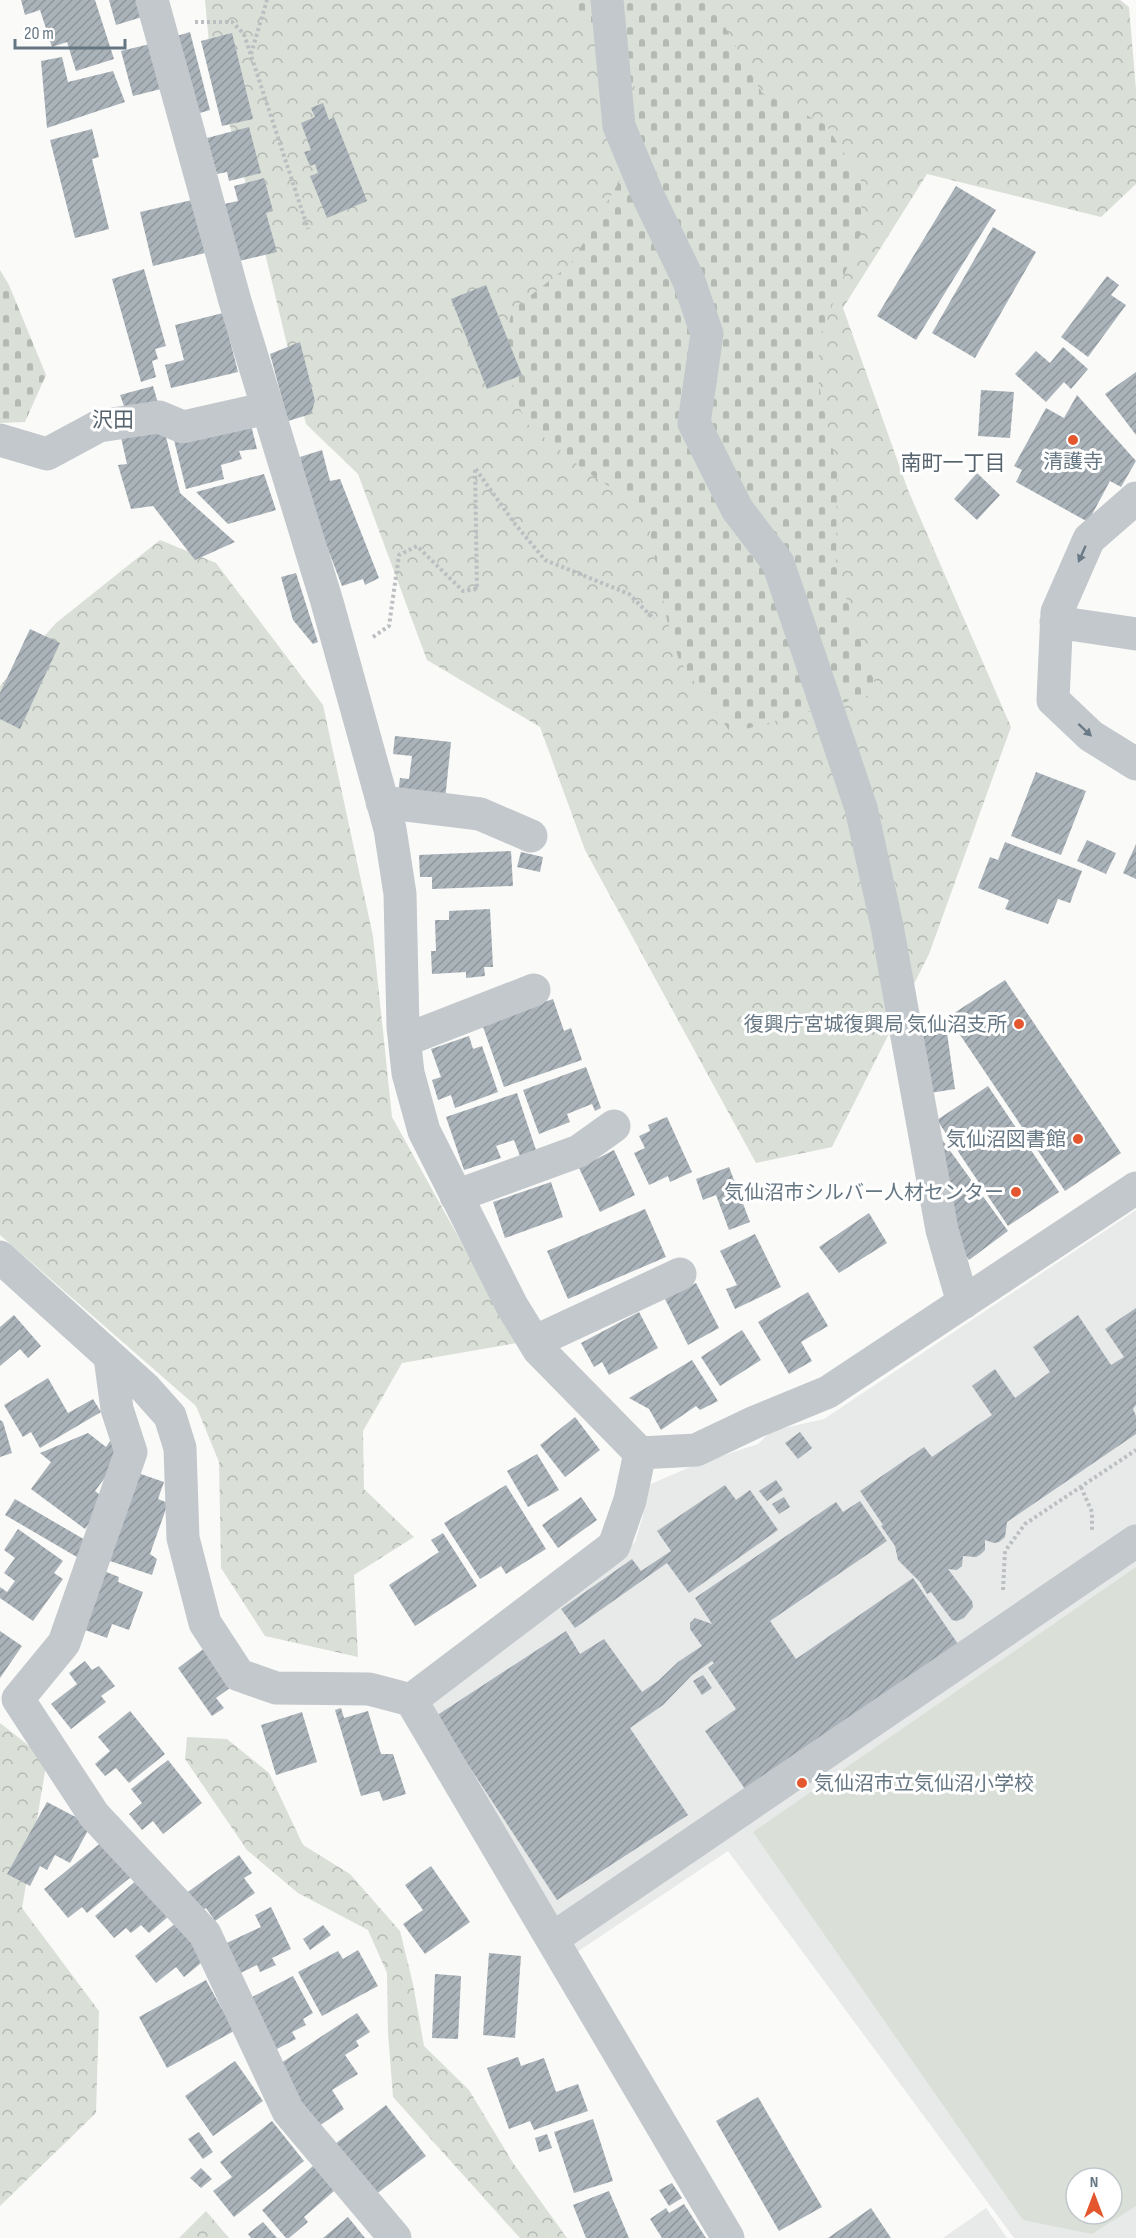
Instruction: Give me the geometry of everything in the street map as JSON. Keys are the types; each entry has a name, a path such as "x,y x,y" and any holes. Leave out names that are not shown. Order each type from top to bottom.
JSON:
{"street":[{"path":"607,0 619,126 649,198 689,281 707,334 694,423 737,509 778,563 861,808 891,948 942,1230 963,1303"},
{"path":"155,11 232,290 339,644 390,829 400,894 408,1073 424,1131 512,1306 539,1350 640,1453 696,1450 755,1422 828,1392 1136,1188"},
{"path":"0,440 47,454 99,426 159,417 183,428 268,408"},
{"path":"1136,498 1127,521 1089,539 1057,612 1053,700 1091,736 1136,764"},
{"path":"1056,622 1136,634"},
{"path":"382,802 480,814 531,836"},
{"path":"405,1040 521,984"},
{"path":"456,1196 579,1151 614,1126"},
{"path":"0,1257 145,1388 170,1416 180,1448 183,1538 205,1623 239,1675 276,1688 369,1689 411,1700 728,2238"},
{"path":"534,1342 680,1274"},
{"path":"110,1357 117,1409 131,1452 64,1642 18,1699 94,1815 205,1934 288,2111 395,2238"},
{"path":"411,1700 614,1546 630,1500 640,1453"},
{"path":"552,1939 1136,1541"}],"path":[{"path":"251,54 267,0"},
{"path":"155,11 232,22 244,34 308,229"},
{"path":"339,644 365,643 389,626 399,555 417,546 463,591 477,589 475,468 515,524 545,560 629,594 654,619"},
{"path":"1002,1632 1005,1551 1025,1524 1136,1450"}],"shaded area":[{"name":"気仙沼市立気仙沼小学校","path":"1136,1210 1136,2238 1014,2238 728,1851 574,1954 427,1715 430,1695 635,1542 643,1516 641,1494 644,1487 697,1464 758,1444 771,1431 824,1419"},
{"path":"986,2208 1007,2238 943,2238"}],"green space":[{"path":"205,0 1120,0 1129,7 1136,90 1136,184 1101,217 927,174 843,308 908,490 1011,727 929,954 832,1147 756,1163 585,850 540,727 427,660 358,474 306,424 266,257 210,54"},
{"path":"564,0 710,0 762,93 826,125 861,180 862,230 819,339 819,386 837,469 836,567 878,693 731,733 679,660 667,620 646,511 583,469 524,421 503,352 512,310 571,264 620,180 638,91"},
{"path":"0,270 9,285 46,375 25,422 0,423"},
{"path":"160,540 216,563 323,705 373,936 392,1117 517,1343 402,1363 363,1431 364,1489 414,1537 354,1575 358,1657 265,1636 221,1568 219,1462 196,1406 0,1235 0,686 56,623"},
{"path":"1136,1567 1136,2206 1124,2214 1124,2166 1064,2166 1064,2226 1105,2226 1092,2234 1023,2220 753,1832"},
{"path":"0,1723 47,1760 22,1908 99,2011 96,2113 0,2206"},
{"path":"187,1737 227,1739 269,1773 303,1845 350,1874 400,1931 413,1984 424,2046 469,2090 513,2163 567,2238 520,2238 393,2097 388,2033 387,1973 368,1930 298,1893 247,1850 185,1759"},
{"path":"206,2211 229,2238 179,2238"}],"building":[{"path":"21,0 95,0 114,59 76,71 67,42 52,47 40,10 25,15"},
{"path":"109,0 137,0 142,17 116,25"},
{"path":"190,32 210,110 196,114 177,36"},
{"path":"232,33 253,119 222,126 201,41"},
{"path":"150,44 161,89 133,96 121,51"},
{"path":"62,57 68,82 113,71 125,102 47,128 41,61"},
{"path":"323,103 329,120 334,117 367,201 327,218 310,176 318,173 315,164 310,166 304,152 311,150 301,123 315,117 311,108"},
{"path":"249,127 261,173 229,181 227,172 217,174 207,138"},
{"path":"92,129 99,157 92,159 109,229 75,238 50,140"},
{"path":"264,178 273,211 266,213 277,252 239,261 224,204 238,201 234,186"},
{"path":"956,186 996,210 916,340 877,316"},
{"path":"192,200 205,253 153,266 140,212"},
{"path":"993,227 1036,252 975,358 932,333"},
{"path":"144,269 166,346 155,349 158,359 152,361 156,377 141,382 112,279"},
{"path":"1107,276 1119,285 1111,295 1126,305 1088,357 1061,337"},
{"path":"486,285 522,375 487,389 451,299"},
{"path":"223,313 238,372 171,388 165,365 184,360 175,325"},
{"path":"300,342 315,401 311,414 288,421 270,354"},
{"path":"1063,347 1088,369 1071,389 1064,382 1046,402 1015,374 1036,351 1050,363"},
{"path":"1136,372 1136,435 1105,394"},
{"path":"153,386 161,413 127,414 120,395"},
{"path":"981,390 1014,392 1010,438 978,436"},
{"name":"清護寺","path":"1077,395 1136,461 1121,487 1110,481 1088,522 1016,482 1022,470 1014,466 1046,408 1064,418"},
{"path":"250,421 257,449 239,451 242,459 221,465 224,479 186,489 174,440"},
{"path":"163,425 180,493 235,542 195,560 153,506 131,509 118,465 127,464 120,433"},
{"path":"322,450 330,481 340,479 379,578 365,585 363,579 342,586 313,510 300,457"},
{"path":"977,473 1000,495 977,520 954,499"},
{"path":"264,474 276,510 228,524 196,492"},
{"path":"296,573 318,642 313,644 293,620 281,577"},
{"path":"30,629 60,643 20,729 0,719 0,693"},
{"path":"395,736 451,742 445,800 398,794 400,778 409,779 412,756 393,754"},
{"path":"1036,772 1086,791 1061,855 1011,836"},
{"path":"1087,840 1116,853 1106,874 1077,861"},
{"path":"1005,842 1082,871 1070,903 1058,899 1048,924 1005,909 1009,900 978,888 990,857 998,860"},
{"path":"1136,844 1136,879 1123,873"},
{"path":"511,851 513,886 432,889 432,877 420,877 419,855"},
{"path":"521,852 543,857 540,872 517,867"},
{"path":"490,909 493,967 484,967 485,976 466,978 466,972 432,974 431,951 436,951 435,920 449,920 449,911"},
{"path":"1005,980 1121,1153 1065,1191 948,1017"},
{"path":"553,999 564,1031 571,1028 582,1060 504,1087 482,1024"},
{"path":"945,1019 955,1089 930,1093 921,1022"},
{"path":"469,1036 473,1049 482,1046 498,1092 455,1108 451,1095 438,1100 432,1080 441,1077 431,1049"},
{"path":"586,1067 601,1108 595,1111 592,1104 567,1114 570,1122 539,1134 523,1090"},
{"path":"988,1086 1059,1192 1008,1226 937,1120"},
{"path":"517,1093 536,1150 520,1156 514,1140 496,1146 501,1158 464,1170 446,1117"},
{"path":"667,1117 692,1172 670,1182 668,1176 649,1185 634,1153 645,1148 639,1136 650,1131 648,1125"},
{"path":"938,1134 1008,1231 969,1260 953,1238"},
{"path":"614,1150 635,1195 600,1212 579,1168"},
{"path":"729,1167 750,1222 729,1230 716,1195 703,1200 696,1179"},
{"path":"551,1182 563,1217 505,1238 493,1202"},
{"path":"645,1209 666,1257 568,1299 547,1251"},
{"path":"869,1213 887,1243 839,1273 819,1247"},
{"path":"755,1234 781,1287 735,1309 726,1289 737,1285 720,1251"},
{"path":"696,1283 719,1328 688,1345 665,1299"},
{"path":"808,1292 828,1326 801,1342 812,1361 789,1374 758,1322"},
{"path":"1136,1308 1136,1405 1133,1409 1136,1416 1136,1434 1007,1522 1005,1537 999,1542 985,1540 985,1550 981,1554 976,1557 963,1556 962,1566 957,1570 948,1569 972,1601 973,1607 964,1618 957,1621 952,1620 931,1592 927,1594 920,1582 898,1560 895,1546 860,1491 924,1447 932,1457 992,1415 972,1386 995,1369 1015,1398 1050,1372 1033,1347 1078,1315 1111,1365 1124,1357 1105,1329"},
{"path":"639,1312 658,1348 609,1375 602,1362 594,1367 581,1343"},
{"path":"14,1315 41,1346 28,1358 20,1349 0,1366 0,1327"},
{"path":"742,1330 761,1360 720,1386 701,1357"},
{"path":"692,1360 718,1401 700,1410 696,1406 661,1430 649,1409 629,1398"},
{"path":"48,1378 68,1413 93,1399 101,1412 40,1448 31,1432 23,1437 4,1405"},
{"path":"575,1417 600,1450 565,1477 540,1445"},
{"path":"0,1420 3,1422 12,1453 0,1457"},
{"path":"800,1432 812,1448 798,1459 785,1443"},
{"path":"88,1433 106,1447 112,1438 127,1448 95,1491 107,1500 85,1529 31,1489 51,1462 40,1453"},
{"path":"537,1454 559,1490 528,1507 507,1471"},
{"path":"135,1472 164,1482 158,1499 168,1503 150,1554 157,1559 152,1575 104,1559"},
{"path":"776,1480 783,1490 767,1501 759,1491"},
{"path":"506,1485 546,1549 506,1574 501,1566 480,1579 444,1523"},
{"path":"725,1485 736,1500 750,1490 778,1530 689,1593 667,1563 575,1628 561,1609 632,1559 641,1571 671,1551 657,1531"},
{"path":"581,1497 597,1520 558,1548 542,1525"},
{"path":"784,1497 790,1507 779,1514 772,1504"},
{"path":"15,1499 92,1544 82,1560 5,1515"},
{"path":"860,1501 887,1541 770,1621 796,1659 913,1578 958,1644 745,1789 705,1731 736,1709 708,1668 714,1663 712,1661 692,1675 663,1705 630,1728 688,1815 557,1900 436,1716 566,1631 580,1654 604,1639 642,1692 678,1662 702,1646 690,1629 690,1623 695,1618 712,1624 695,1598 836,1502 843,1512"},
{"path":"18,1529 63,1561 54,1573 63,1579 33,1621 0,1598 0,1587 7,1592 15,1581 4,1573 15,1558 4,1550"},
{"path":"443,1533 477,1586 415,1626 389,1585 439,1552 431,1540"},
{"path":"99,1569 119,1577 118,1582 143,1592 129,1630 112,1624 107,1638 77,1627"},
{"path":"0,1631 22,1646 0,1678"},
{"path":"206,1647 234,1685 216,1698 224,1708 212,1716 178,1668"},
{"path":"85,1661 92,1670 99,1666 115,1686 101,1696 106,1702 71,1729 51,1704 77,1684 69,1673"},
{"path":"703,1675 712,1688 702,1695 693,1681"},
{"path":"341,1708 344,1718 368,1711 381,1754 393,1754 406,1794 383,1801 379,1791 361,1796 335,1710"},
{"path":"130,1711 165,1754 129,1783 116,1768 105,1776 95,1764 110,1751 98,1737"},
{"path":"302,1712 317,1762 276,1775 261,1725"},
{"path":"168,1760 202,1803 163,1834 153,1821 142,1830 129,1814 142,1803 131,1789"},
{"path":"47,1802 91,1825 70,1863 55,1855 47,1870 40,1866 30,1886 7,1874"},
{"path":"103,1841 132,1876 87,1913 82,1907 68,1918 44,1889"},
{"path":"239,1855 252,1873 244,1878 255,1893 215,1921 206,1908 198,1913 185,1894"},
{"path":"431,1866 470,1922 425,1954 403,1924 423,1910 405,1885"},
{"path":"137,1880 169,1916 149,1933 141,1925 131,1933 126,1928 114,1938 95,1916"},
{"path":"271,1907 291,1949 272,1958 276,1965 260,1972 257,1965 232,1977 218,1947 261,1927 255,1915"},
{"path":"177,1922 206,1959 184,1977 176,1967 156,1983 135,1956"},
{"path":"323,1925 331,1935 310,1950 303,1939"},
{"path":"358,1950 378,1986 322,2016 298,1972 338,1951 343,1959"},
{"path":"489,1953 521,1956 515,2038 483,2035"},
{"path":"435,1974 461,1976 458,2039 432,2038"},
{"path":"293,1976 313,2013 303,2019 306,2025 292,2032 296,2039 273,2051 246,2000"},
{"path":"206,1980 234,2031 167,2068 139,2017"},
{"path":"357,2013 370,2032 356,2041 359,2046 345,2055 358,2074 332,2090 344,2109 316,2128 275,2067"},
{"path":"518,2057 521,2066 544,2058 556,2092 578,2084 588,2111 534,2130 530,2121 509,2129 487,2068"},
{"path":"235,2061 263,2101 213,2136 185,2096"},
{"path":"758,2097 822,2207 779,2231 716,2121"},
{"path":"386,2105 426,2156 375,2195 335,2144"},
{"path":"593,2119 613,2181 574,2193 554,2132"},
{"path":"272,2121 304,2161 234,2217 213,2191 232,2177 220,2162"},
{"path":"199,2132 213,2152 203,2159 188,2139"},
{"path":"547,2134 552,2148 539,2152 535,2138"},
{"path":"313,2166 334,2191 304,2217 308,2222 286,2238 262,2210"},
{"path":"201,2168 212,2179 201,2188 190,2178"},
{"path":"672,2183 682,2198 669,2206 659,2190"},
{"path":"609,2191 629,2238 586,2238 573,2205"},
{"path":"684,2204 706,2238 662,2238 650,2219 666,2208 669,2213"},
{"path":"871,2208 891,2238 828,2238"},
{"path":"348,2217 365,2238 323,2238"},
{"path":"263,2222 277,2238 251,2238 248,2234"}],"place":[{"name":"清護寺","path":"1073,440"},
{"name":"復興庁宮城復興局 気仙沼支所","path":"1019,1024"},
{"name":"気仙沼図書館","path":"1078,1139"},
{"name":"気仙沼市シルバー人材センター","path":"1016,1192"},
{"name":"気仙沼市立気仙沼小学校","path":"802,1783"}],"district":[{"name":"沢田","path":"113,420"},
{"name":"南町一丁目","path":"953,463"}]}
